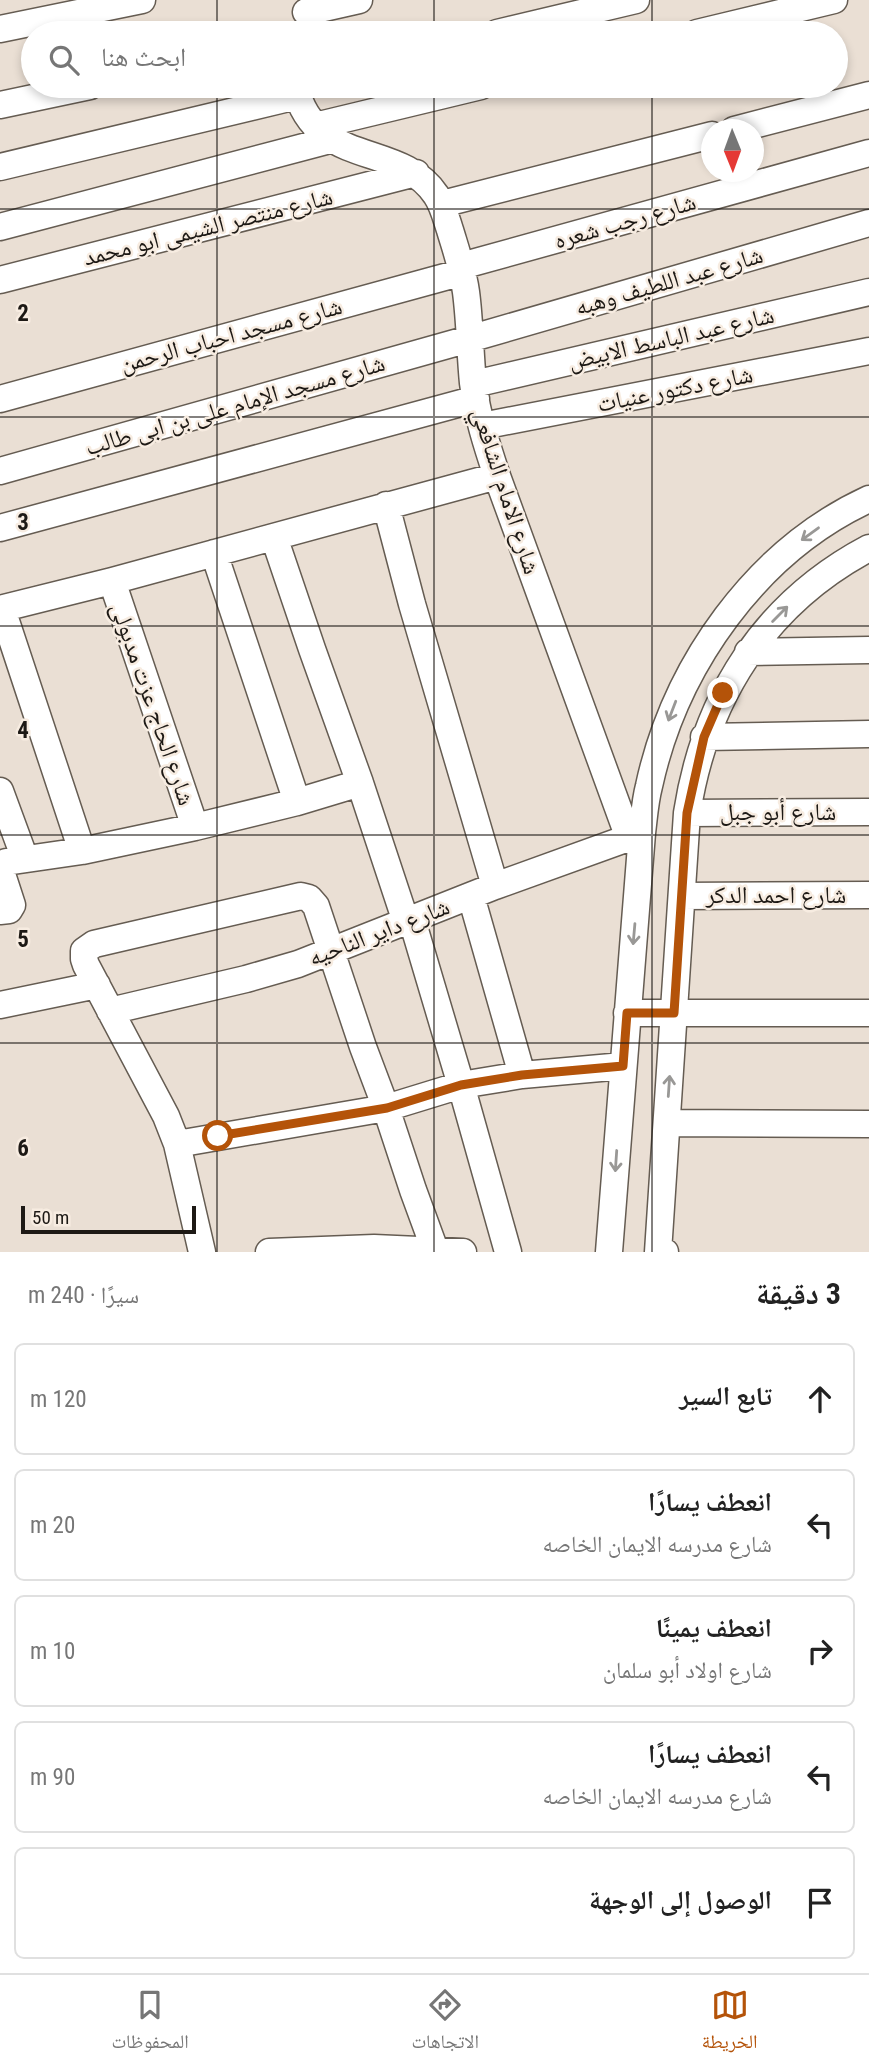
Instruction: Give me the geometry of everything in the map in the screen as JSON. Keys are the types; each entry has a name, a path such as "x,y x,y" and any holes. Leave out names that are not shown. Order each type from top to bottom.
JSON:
{"street":[{"path":"39,21 142,0"},
{"path":"305,15 359,0"},
{"path":"548,21 636,0"},
{"path":"747,21 834,0"},
{"path":"0,29 21,25"},
{"path":"764,122 869,95"},
{"path":"0,105 33,98"},
{"path":"0,167 269,98"},
{"path":"299,98 305,112 323,133"},
{"path":"0,227 441,98"},
{"name":"شارع الامام الشافعي","path":"323,133 415,173 430,187 442,204 462,269 475,392 497,476 635,835"},
{"path":"442,204 701,138"},
{"name":"شارع رجب شعره","path":"462,269 869,153"},
{"name":"شارع منتصر الشيمى ابو محمد","path":"0,281 415,173"},
{"name":"شارع عبد اللطيف وهبه","path":"470,339 869,223"},
{"name":"شارع مسجد احباب الرحمن","path":"0,399 462,269"},
{"name":"شارع عبد الباسط الابيض","path":"0,528 475,392 869,292"},
{"name":"شارع مسجد الإمام على بن ابى طالب","path":"0,471 470,339"},
{"name":"شارع دكتور عنيات","path":"482,426 869,351"},
{"path":"82,851 1,609 497,476"},
{"path":"610,1252 627,1013 635,835 657,755 676,702 695,663 737,603 792,547 829,521 869,499"},
{"path":"386,505 438,695 522,1075"},
{"path":"274,537 409,921 461,1085 508,1252"},
{"path":"665,1252 658,1252 689,803 704,737 723,693 748,652 770,625 794,600 821,578 869,548"},
{"path":"214,553 297,802"},
{"name":"شارع الحاج عزت مدبولى","path":"112,581 195,827"},
{"path":"748,652 869,650"},
{"path":"704,737 869,734"},
{"path":"8,864 195,827 297,802 360,783"},
{"name":"شارع أبو جبل","path":"649,787 689,803 869,812"},
{"path":"0,791 12,905 9,910 0,911"},
{"name":"شارع داير الناحيه","path":"110,1011 246,979 332,952 483,891 635,835"},
{"name":"شارع احمد الدكر","path":"682,896 869,895"},
{"path":"202,1252 177,1144 153,1089 84,959 84,951 90,945 296,897 309,898 316,906 363,1047 387,1108 416,1201 428,1251"},
{"path":"0,1004 97,985"},
{"path":"627,1013 869,1013"},
{"path":"177,1144 387,1108 461,1085 522,1075 623,1066"},
{"path":"667,1123 869,1124"},
{"path":"286,1251 463,1252"}],"route":[{"path":"218,1136 387,1108 454,1086 522,1075 623,1066 627,1013 674,1013 690,793 704,737 723,693"}]}
